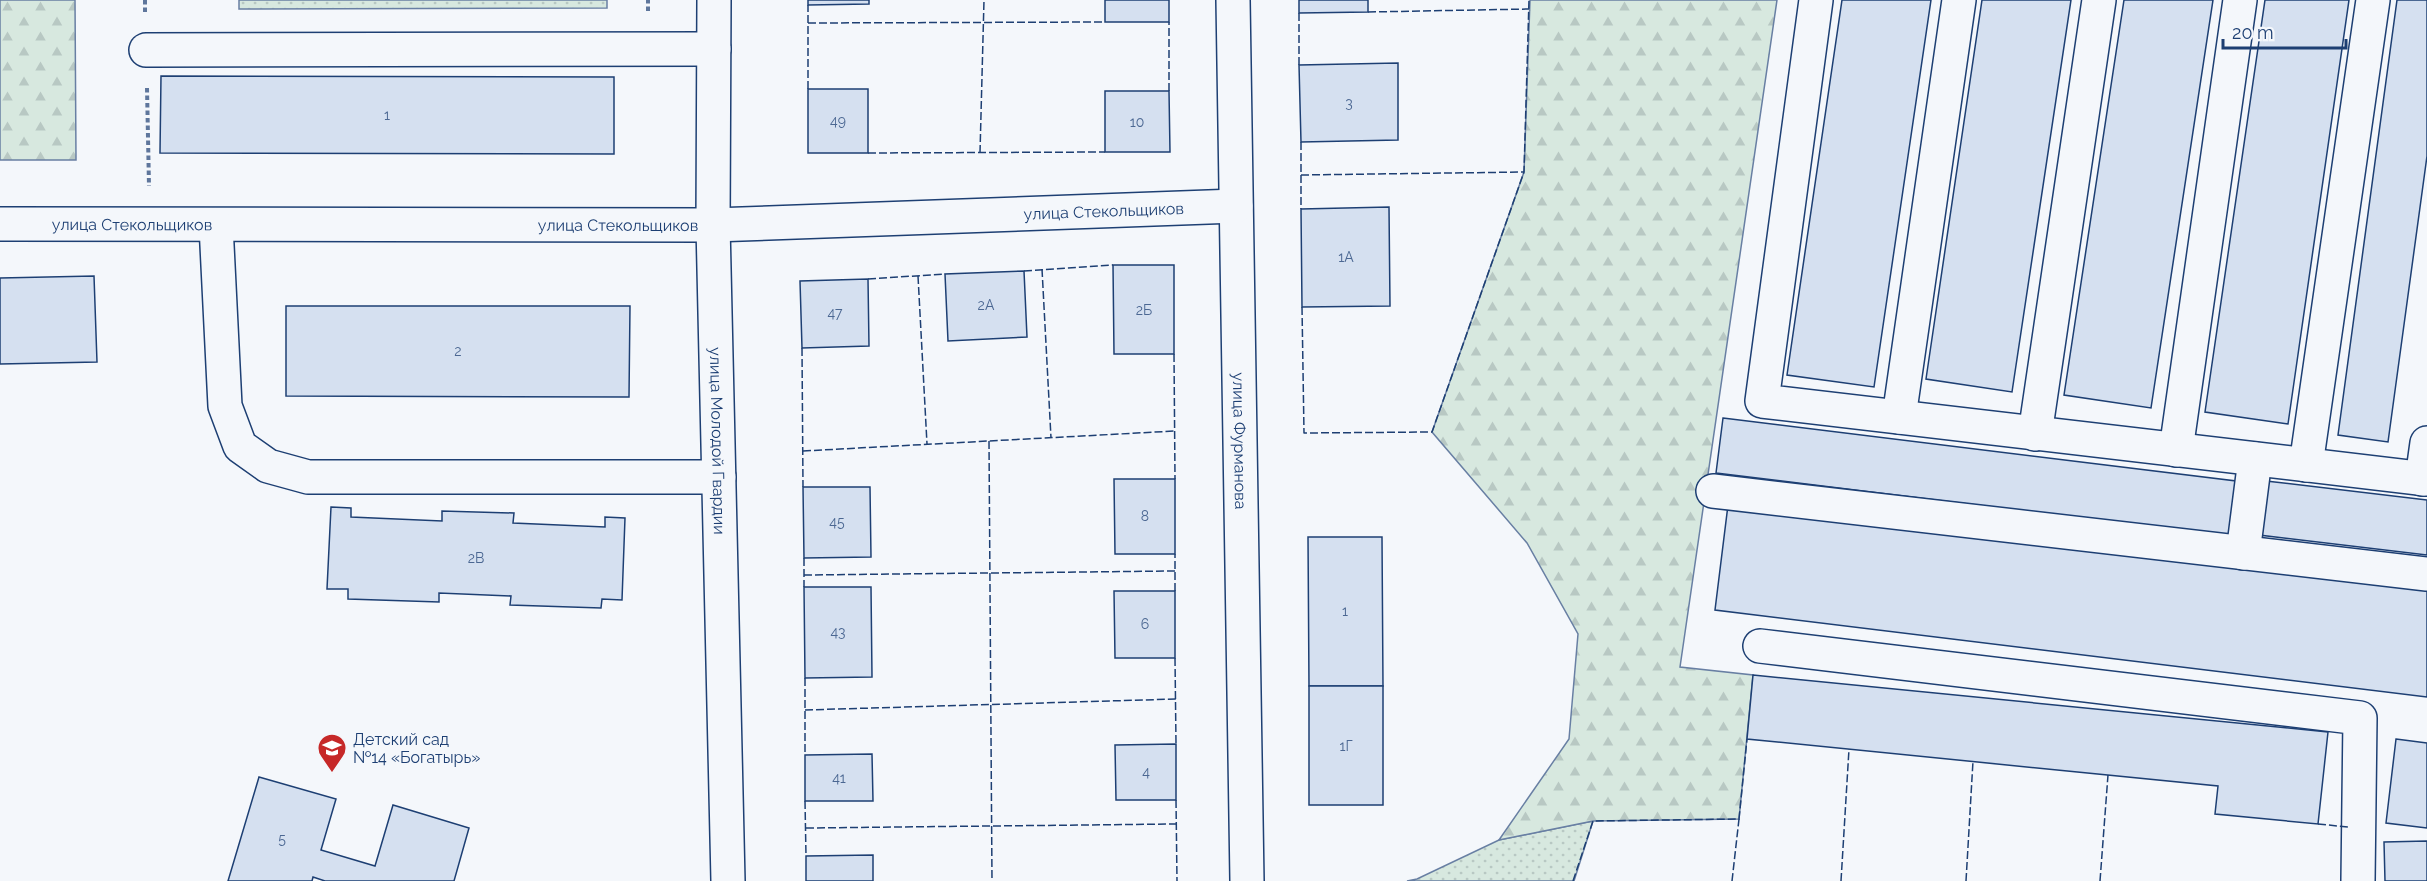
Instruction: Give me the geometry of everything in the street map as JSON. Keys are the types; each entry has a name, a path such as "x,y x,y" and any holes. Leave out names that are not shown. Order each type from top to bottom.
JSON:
{"street":[{"name":"улица Молодой Гвардии","path":"714,0 713,225 728,881"},
{"name":"улица Фурманова","path":"1233,0 1246,881"},
{"path":"1816,0 1762,401 2425,479 2427,443"},
{"path":"1899,417 1959,0"},
{"path":"2035,434 2099,0"},
{"path":"2176,450 2240,0"},
{"path":"2306,465 2373,0"},
{"path":"146,50 714,49"},
{"name":"улица Стекольщиков","path":"0,224 713,225 1236,206"},
{"path":"216,225 225,406 240,446 267,466 308,477 719,477"},
{"path":"2243,553 2255,459"},
{"path":"1713,491 2427,574"},
{"path":"1760,646 2360,718 2358,881"}],"path":[{"path":"145,0 149,189"}],"green space":[{"path":"0,0 75,0 76,160 0,160"},
{"path":"239,0 607,0 607,8 239,9"},
{"path":"1530,0 1777,0 1680,667 1753,675 1739,819 1593,821 1499,840 1569,739 1578,634 1527,543 1432,432 1524,172"},
{"path":"1593,821 1574,881 1407,881 1417,879 1499,840"}],"building":[{"path":"808,0 869,0 869,4 808,5"},
{"path":"1105,0 1169,0 1169,22 1105,22"},
{"path":"1299,0 1368,0 1368,12 1299,13"},
{"path":"1842,0 1931,0 1874,387 1787,375"},
{"path":"1982,0 2071,0 2012,392 1926,379"},
{"path":"2124,0 2213,0 2151,408 2064,395"},
{"path":"2265,0 2349,0 2288,424 2205,412"},
{"path":"2397,0 2427,0 2427,156 2388,442 2338,435"},
{"path":"1398,63 1398,140 1301,142 1299,65"},
{"path":"161,76 614,77 614,154 160,153"},
{"path":"808,89 868,89 868,153 808,153"},
{"path":"1105,91 1169,91 1170,152 1105,152"},
{"path":"1389,207 1390,306 1302,307 1301,209"},
{"path":"1113,265 1174,265 1174,354 1114,354"},
{"path":"1024,271 1027,337 948,341 945,274"},
{"path":"94,276 97,362 0,364 0,278"},
{"path":"868,279 869,346 802,348 800,281"},
{"path":"286,306 630,306 629,397 286,396"},
{"path":"1723,418 2236,481 2229,536 1716,473"},
{"path":"1114,479 1175,479 1175,554 1115,554"},
{"path":"2266,481 2427,500 2427,555 2259,535"},
{"path":"803,487 870,487 871,557 804,558"},
{"path":"1728,505 2427,590 2427,697 1715,610"},
{"path":"331,507 351,508 351,517 442,521 442,511 514,513 513,523 605,527 605,517 625,518 622,600 602,599 601,608 510,605 511,596 439,593 439,602 348,599 348,589 327,589"},
{"path":"1308,537 1382,537 1383,686 1309,686"},
{"path":"804,587 871,587 872,677 805,678"},
{"path":"1114,591 1175,591 1175,658 1115,658"},
{"path":"1753,675 2328,732 2318,824 2215,814 2218,786 1747,739"},
{"path":"1309,686 1383,686 1383,805 1309,805"},
{"path":"2396,739 2427,743 2427,828 2386,823"},
{"path":"1176,744 1176,800 1116,800 1115,745"},
{"path":"872,754 873,801 805,801 805,755"},
{"path":"259,777 336,799 321,850 375,866 393,805 469,828 454,881 325,881 313,877 312,881 228,881"},
{"path":"2427,841 2427,881 2385,881 2384,842"},
{"path":"873,855 873,881 806,881 806,856"}],"fence":[{"path":"980,153 984,0"},
{"path":"1302,307 1304,433 1432,432 1524,172 1529,0"},
{"path":"808,5 808,89"},
{"path":"1368,12 1529,9"},
{"path":"1299,13 1299,65"},
{"path":"808,23 1105,22"},
{"path":"1169,22 1169,91"},
{"path":"1301,142 1301,209"},
{"path":"868,153 1105,152"},
{"path":"1301,175 1524,172"},
{"path":"1024,271 1113,265"},
{"path":"1042,269 1051,438"},
{"path":"868,279 945,274"},
{"path":"918,276 927,444"},
{"path":"802,348 803,487"},
{"path":"1174,354 1175,479"},
{"path":"803,451 1175,431"},
{"path":"989,441 992,881"},
{"path":"1175,554 1175,591"},
{"path":"804,558 804,587"},
{"path":"804,575 1175,571"},
{"path":"1175,658 1176,744"},
{"path":"805,678 805,755"},
{"path":"805,710 1176,699"},
{"path":"1573,881 1593,821 1739,819 1747,739"},
{"path":"1841,881 1849,749"},
{"path":"1966,881 1973,761"},
{"path":"2100,881 2108,775"},
{"path":"1176,800 1177,881"},
{"path":"805,801 806,856"},
{"path":"1732,881 1739,819"},
{"path":"806,828 1176,824"},
{"path":"2318,824 2348,827"}],"place":[{"name":"Детский сад №14 «Богатырь»","path":"332,774"}]}
